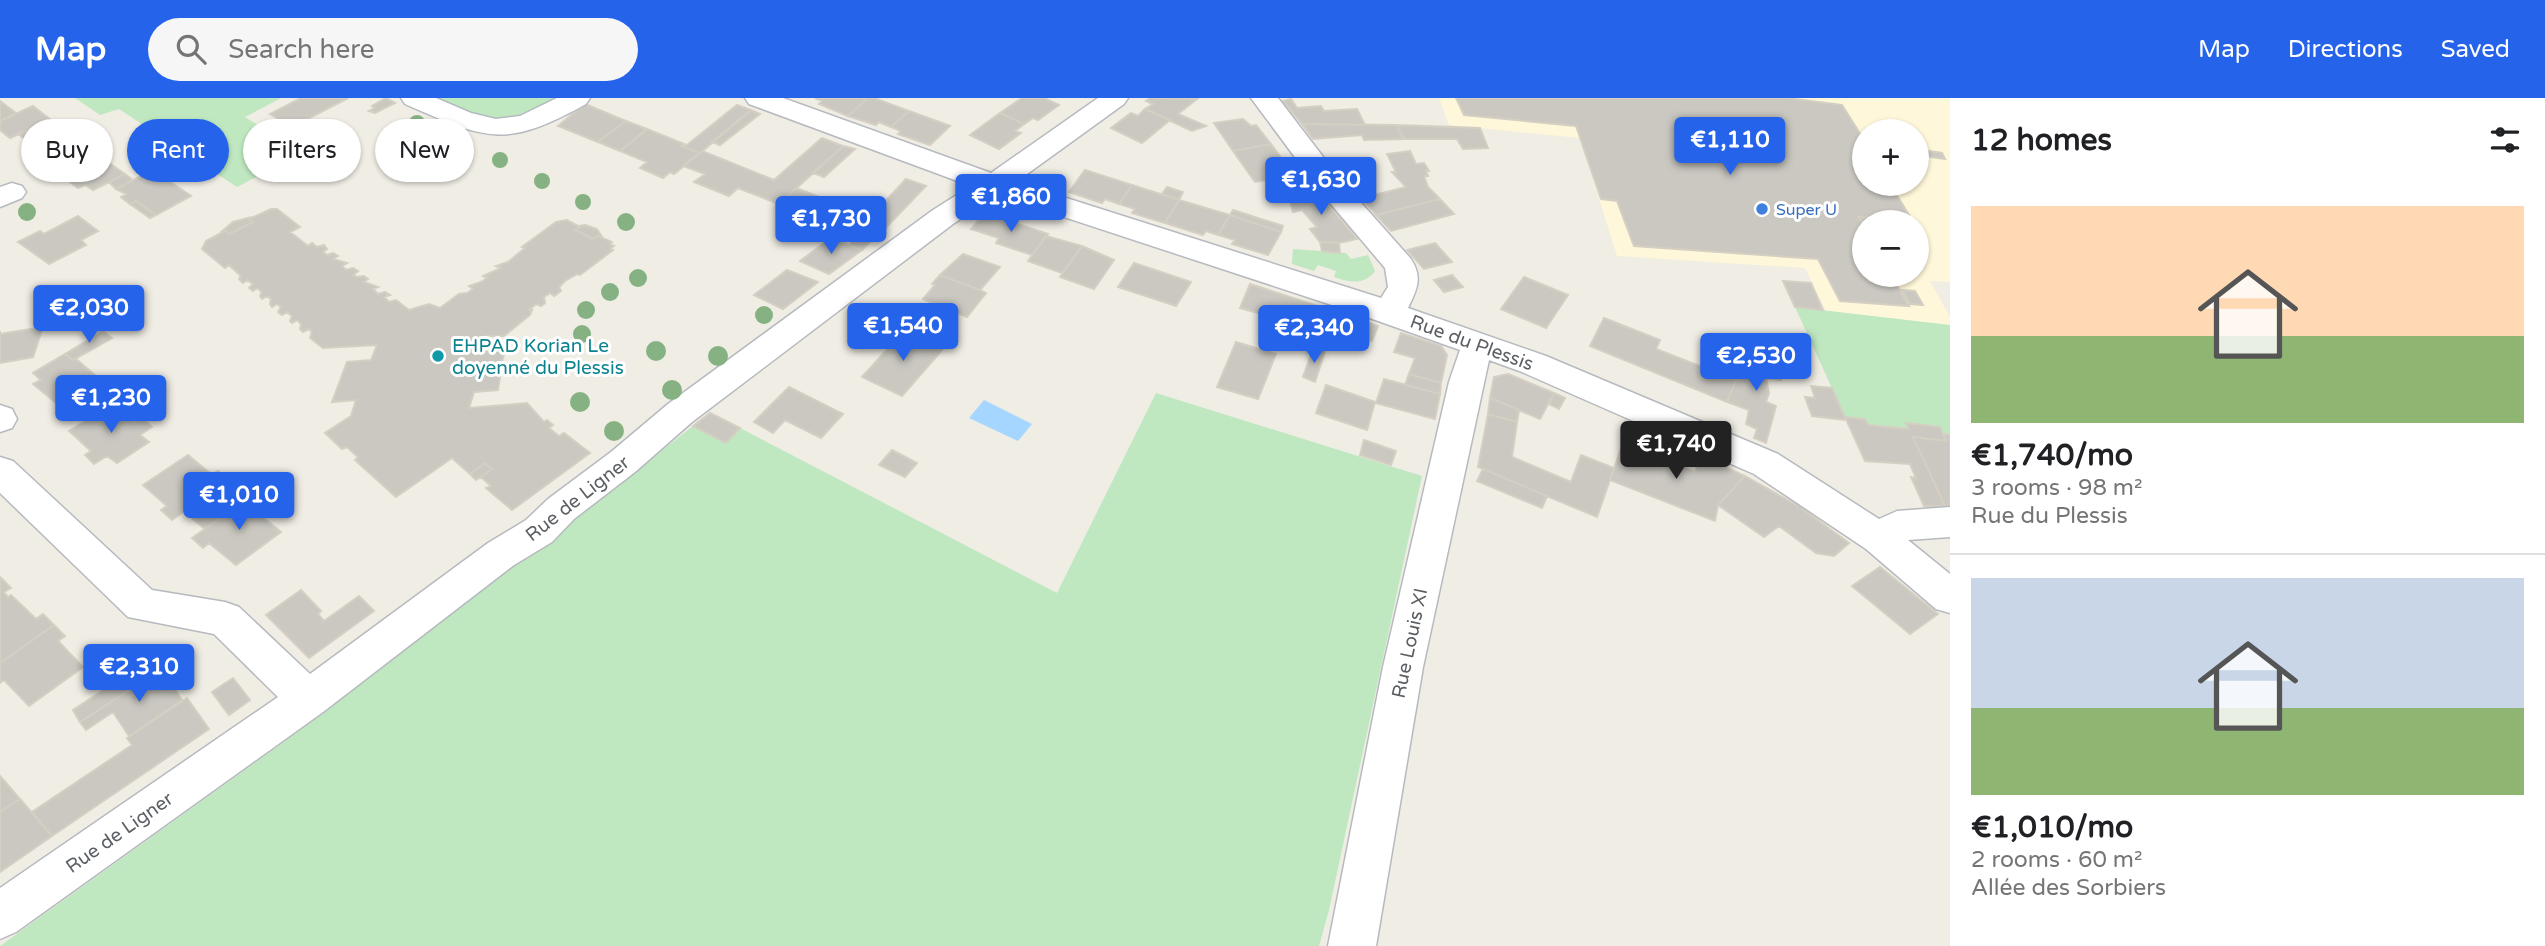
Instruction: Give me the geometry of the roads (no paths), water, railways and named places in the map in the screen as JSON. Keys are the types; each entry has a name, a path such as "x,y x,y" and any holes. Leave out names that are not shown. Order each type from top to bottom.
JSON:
{"street":[{"path":"414,98 475,125 503,130 527,124 577,98"},
{"name":"Rue du Plessis","path":"758,98 993,184 1534,363 1766,464 1879,538 1950,597"},
{"name":"Rue de Ligner","path":"0,916 308,699 501,554 539,531 561,509 624,462 680,413 943,217 1115,98"},
{"path":"1264,98 1330,185 1401,266 1403,286 1389,313"},
{"name":"Rue Louis XI","path":"1352,946 1403,667 1466,382 1478,343"},
{"path":"0,471 142,605 225,619 308,699"},
{"path":"1879,538 1897,526 1950,522"}],"water":[{"path":"984,400 1032,424 1018,441 969,418"}],"place":[{"name":"Super U","path":"1762,209"},
{"name":"EHPAD Korian Le doyenné du Plessis","path":"438,356"}]}
